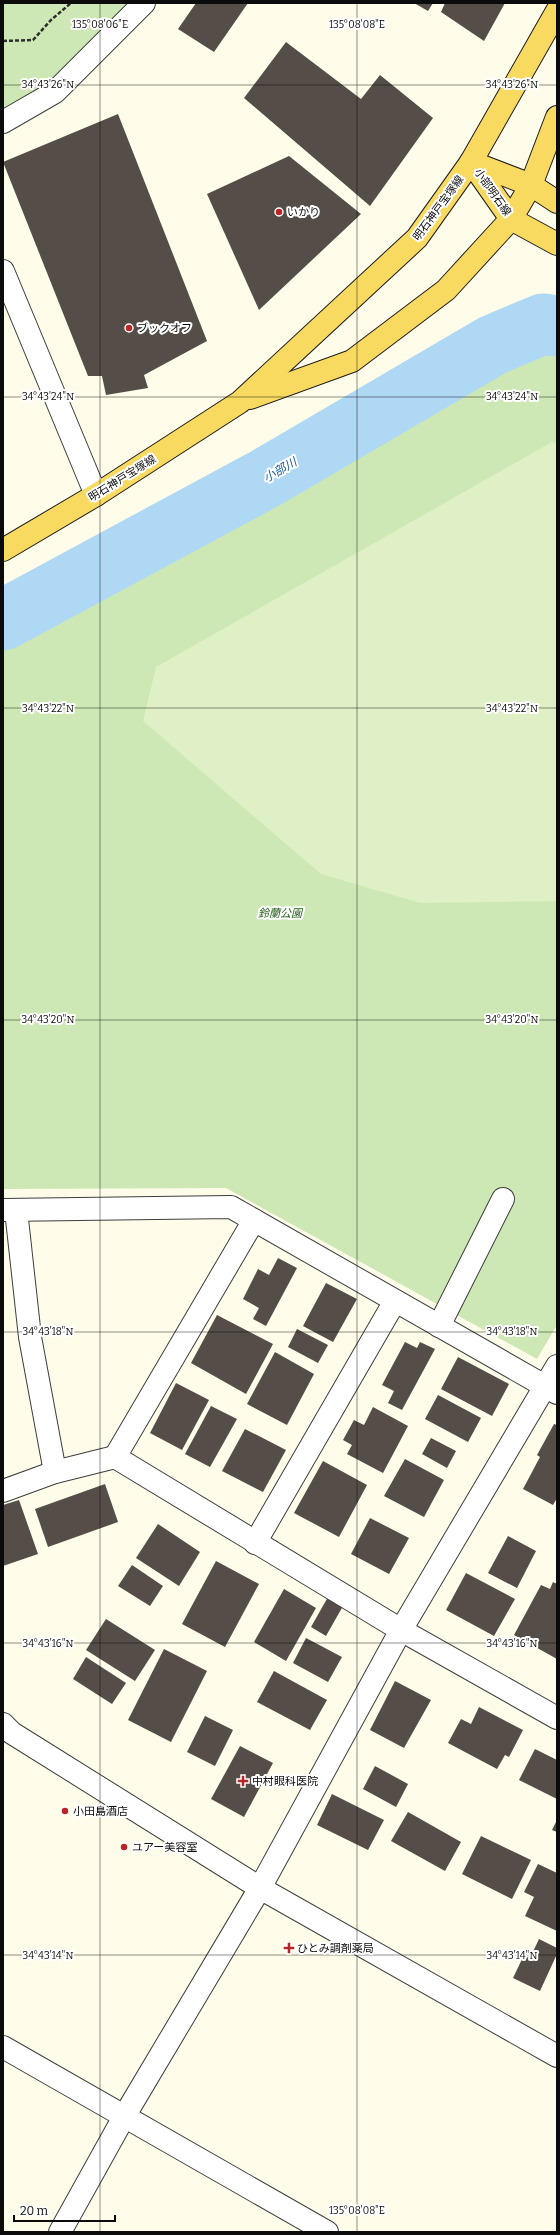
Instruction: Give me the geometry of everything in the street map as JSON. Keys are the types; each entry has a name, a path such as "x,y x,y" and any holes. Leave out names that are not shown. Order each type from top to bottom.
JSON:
{"main road":[{"name":"明石神戸宝塚線","path":"3,550 96,495 240,402 417,238 471,162 557,11"},
{"name":"明石神戸宝塚線","path":"240,402 352,361 446,290 511,219 531,185 557,117"},
{"name":"小部明石線","path":"471,162 531,185 557,202"},
{"name":"小部明石線","path":"471,162 511,219 557,244"}],"street":[{"path":"3,122 55,92 144,3"},
{"path":"3,271 96,495"},
{"path":"439,1326 503,1199"},
{"path":"55,1472 30,1337 9,1210 231,1208 551,1390"},
{"path":"3,1491 55,1472 115,1457 254,1220"},
{"path":"255,1543 395,1301"},
{"path":"60,2232 125,2115 260,1888 401,1630 551,1390 557,1366"},
{"path":"115,1457 401,1630 557,1718"},
{"path":"3,1724 12,1733 260,1888 557,2056"},
{"path":"3,2047 125,2115 327,2232"}],"path":[{"path":"3,41 33,40 51,20 70,3"}],"green space":[{"path":"3,3 144,3 3,122"},
{"name":"鈴蘭公園","path":"545,339 557,340 557,1325 537,1359 226,1188 3,1189 3,637 285,489 498,357"},
{"path":"552,442 557,443 557,901 420,903 321,874 143,721 156,667"}],"building":[{"path":"196,3 248,3 214,52 178,29"},
{"path":"414,3 433,3 428,11"},
{"path":"445,3 505,3 484,41 441,12"},
{"path":"286,42 361,99 380,75 433,118 370,206 244,98"},
{"path":"118,114 207,341 144,375 148,388 106,395 102,376 88,376 3,162"},
{"path":"289,156 361,214 259,310 207,194"},
{"path":"278,1258 297,1268 266,1326 253,1319 259,1308 243,1299 258,1269 269,1275"},
{"path":"326,1283 357,1299 333,1342 303,1326"},
{"path":"217,1315 273,1344 246,1394 191,1363"},
{"path":"297,1329 328,1345 318,1363 288,1347"},
{"path":"405,1342 417,1348 420,1342 435,1349 402,1410 388,1403 394,1391 382,1385"},
{"path":"275,1352 314,1374 287,1425 247,1404"},
{"path":"458,1357 509,1384 492,1416 441,1389"},
{"path":"176,1383 209,1400 182,1450 150,1433"},
{"path":"438,1395 481,1418 468,1442 425,1419"},
{"path":"211,1406 237,1419 210,1467 185,1454"},
{"path":"373,1407 408,1426 383,1473 347,1454 352,1445 343,1440 354,1420 364,1425"},
{"path":"554,1424 557,1425 557,1498 553,1505 523,1489 540,1457 537,1455"},
{"path":"245,1429 286,1450 263,1492 222,1471"},
{"path":"431,1438 456,1451 447,1468 422,1454"},
{"path":"405,1459 444,1480 424,1517 384,1496"},
{"path":"323,1461 367,1485 339,1537 294,1513"},
{"path":"105,1484 118,1522 48,1547 35,1509"},
{"path":"19,1500 38,1554 3,1566 3,1505"},
{"path":"370,1518 409,1538 389,1574 351,1554"},
{"path":"158,1524 200,1552 179,1586 136,1558"},
{"path":"508,1536 536,1551 517,1588 488,1573"},
{"path":"216,1561 259,1584 225,1647 182,1624"},
{"path":"132,1565 163,1586 150,1606 118,1586"},
{"path":"466,1573 515,1599 494,1636 446,1610"},
{"path":"553,1582 557,1584 557,1659 514,1635 541,1585 550,1589"},
{"path":"284,1589 316,1608 286,1661 254,1642"},
{"path":"328,1597 343,1606 326,1636 311,1627"},
{"path":"106,1619 155,1650 135,1681 86,1650"},
{"path":"306,1638 342,1657 328,1682 293,1663"},
{"path":"164,1649 207,1671 171,1742 128,1720"},
{"path":"86,1657 126,1683 112,1704 73,1679"},
{"path":"274,1671 327,1700 310,1730 257,1702"},
{"path":"395,1681 431,1700 404,1748 370,1730"},
{"path":"479,1707 523,1730 509,1757 505,1755 497,1769 448,1743 461,1719 471,1724"},
{"path":"205,1716 233,1730 215,1766 187,1752"},
{"path":"240,1746 273,1763 244,1817 211,1799"},
{"path":"535,1749 557,1760 557,1799 519,1780"},
{"path":"375,1766 408,1784 396,1807 363,1789"},
{"path":"332,1794 384,1820 368,1850 317,1825"},
{"path":"408,1812 461,1842 445,1871 391,1841"},
{"path":"557,1820 557,1832 552,1830"},
{"path":"481,1836 531,1860 512,1899 462,1874"},
{"path":"538,1864 557,1873 557,1931 525,1916 534,1897 524,1892"},
{"path":"539,1939 557,1948 557,1954 540,1991 513,1978 524,1955 530,1958"}],"waterway":[{"name":"小部川","path":"3,620 266,478 493,345 543,324 557,326"}],"place":[{"name":"いかり","path":"279,212"},
{"name":"ブックオフ","path":"129,328"},
{"name":"中村眼科医院","path":"243,1781"},
{"name":"小田島酒店","path":"65,1811"},
{"name":"ユアー美容室","path":"124,1847"},
{"name":"ひとみ調剤薬局","path":"289,1948"}]}
